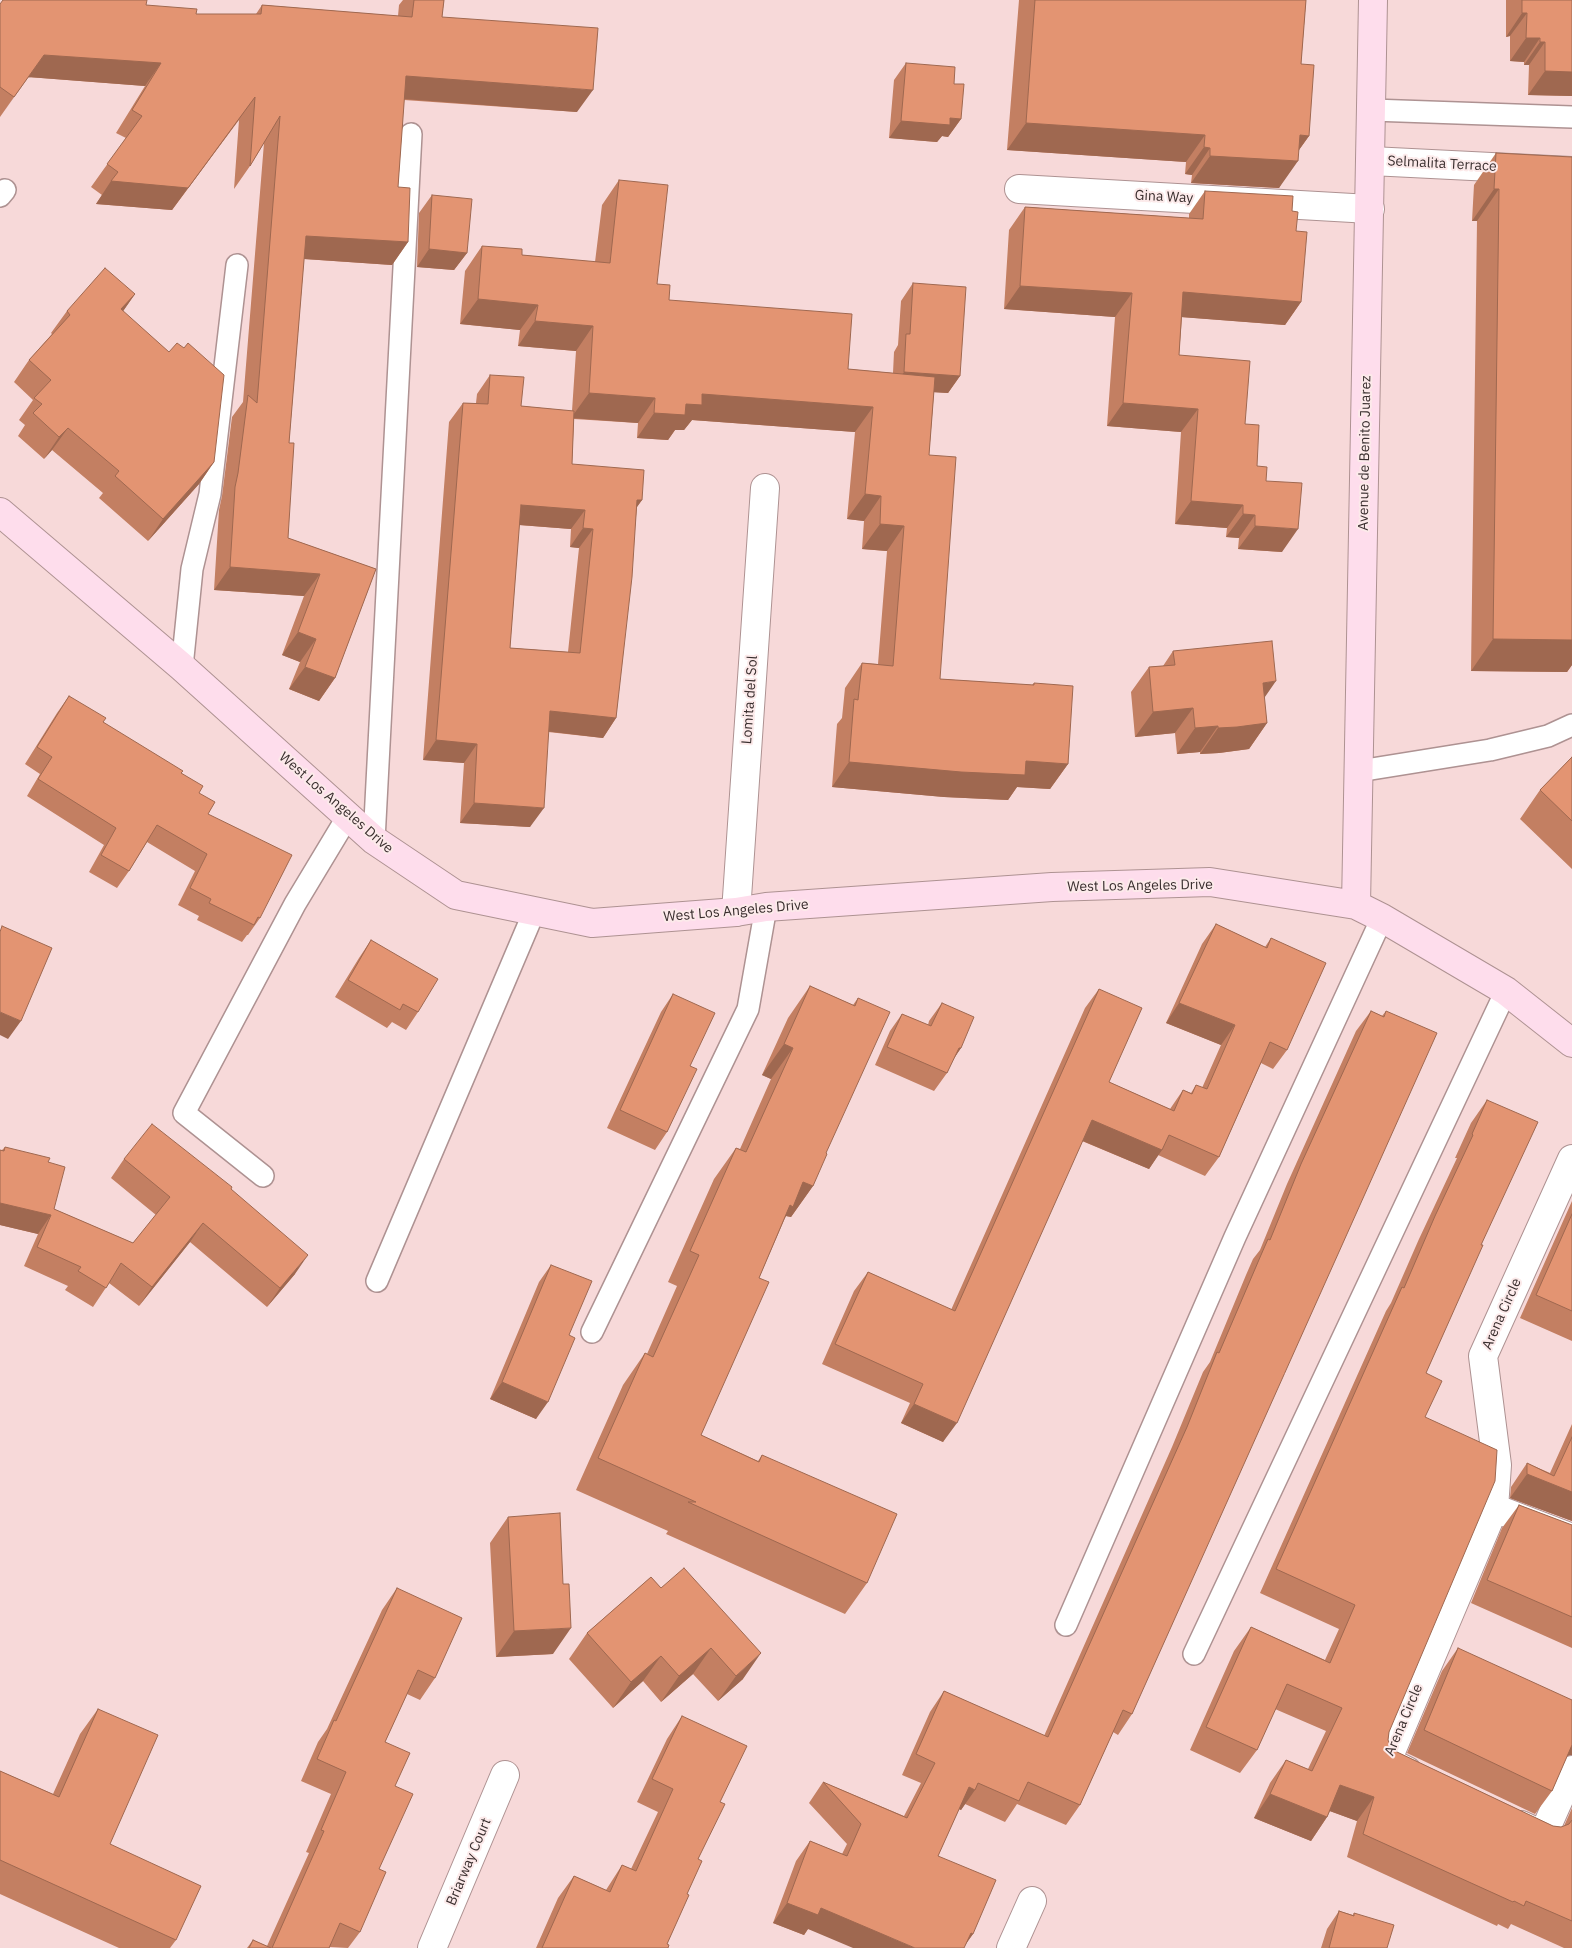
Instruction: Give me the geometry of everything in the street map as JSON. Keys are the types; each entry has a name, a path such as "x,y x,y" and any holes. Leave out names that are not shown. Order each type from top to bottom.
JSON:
{"main road":[{"name":"Avenue de Benito Juarez","path":"1356,905 1374,0"},
{"name":"West Los Angeles Drive","path":"0,512 182,667 374,840 456,896 592,923 736,912 766,907 1052,887 1210,882 1356,905 1382,918 1506,992 1572,1043"}],"street":[{"name":"Selmalita Terrace","path":"1371,161 1572,172"},
{"name":"Gina Way","path":"1019,189 1370,209"},
{"name":"Lomita del Sol","path":"736,912 765,488"},
{"name":"Arena Circle","path":"1430,1782 1387,1761 1494,1508 1497,1465 1483,1356 1572,1159"},
{"path":"1494,1508 1572,1538"},
{"path":"1500,1815 1543,1835 1572,1770"},
{"name":"Briarway Court","path":"432,1948 505,1775"},
{"path":"1011,1948 1032,1901"}],"lane":[{"path":"1372,110 1572,117"},
{"path":"374,840 411,134"},
{"path":"182,667 192,568 210,494 236,265"},
{"path":"1359,772 1490,750 1548,736 1572,725"},
{"path":"263,1176 184,1113 295,904 348,816"},
{"path":"592,1332 748,1009 766,907"},
{"path":"377,1281 534,912"},
{"path":"1066,1625 1235,1237 1382,918"},
{"path":"1194,1654 1506,992"}],"building":[{"path":"3,0 147,0 146,5 197,9 196,14 261,14 262,5 412,17 414,0 444,0 442,17 598,28 593,90 406,76 398,187 410,188 408,242 306,236 289,443 294,443 288,538 376,569 335,678 305,667 316,639 298,632 320,574 230,567 235,487 248,395 257,403 280,116 250,166 255,97 188,188 111,181 118,172 107,164 142,116 132,110 161,63 44,55 14,97 0,87 0,4"},
{"path":"1035,0 1306,0 1301,64 1314,65 1309,136 1300,135 1298,161 1210,156 1210,148 1204,147 1205,135 1026,123"},
{"path":"1522,0 1572,0 1572,72 1545,71 1545,42 1540,42 1540,38 1526,38 1527,13 1522,13"},
{"path":"906,63 955,67 954,84 964,84 961,119 950,118 950,125 901,121"},
{"path":"1496,153 1572,157 1572,640 1493,639 1499,189 1494,189"},
{"path":"619,180 668,185 657,284 670,285 669,300 852,314 848,369 935,377 929,455 956,457 940,679 1073,686 1068,764 1026,761 1025,775 961,772 849,762 854,699 858,700 862,663 893,666 904,526 880,524 881,496 865,494 873,407 702,394 702,405 686,404 685,415 654,413 655,398 589,393 593,326 535,321 538,305 478,299 482,246 522,249 522,255 610,263"},
{"path":"1205,191 1293,196 1292,211 1298,212 1296,231 1307,232 1301,302 1183,292 1179,355 1250,361 1245,424 1259,425 1257,466 1267,467 1266,481 1302,483 1298,529 1255,526 1255,515 1243,514 1243,505 1191,501 1198,409 1123,403 1132,293 1020,286 1025,207 1203,219"},
{"path":"432,195 472,199 467,253 429,249"},
{"path":"105,268 135,294 121,309 169,352 177,343 184,348 188,343 224,375 214,462 163,519 115,476 119,471 68,428 59,437 33,413 42,404 34,398 51,380 29,360 70,315 67,311"},
{"path":"913,283 966,287 960,376 904,372 906,334 910,334"},
{"path":"490,375 524,377 521,406 574,411 572,464 644,470 642,500 637,500 632,577 616,718 550,711 544,808 474,803 477,744 436,740 463,403 488,404","holes":["521,505 585,510 583,528 593,529 580,653 510,648"]},
{"path":"1272,641 1276,681 1263,683 1267,723 1237,727 1195,728 1193,708 1153,712 1149,667 1175,665 1173,651"},
{"path":"69,696 106,718 103,722 183,771 181,773 203,786 199,793 215,802 208,814 292,855 260,918 258,917 254,925 209,903 211,899 190,888 207,854 157,825 129,871 101,855 116,828 38,779 52,757 37,747"},
{"path":"1572,757 1572,821 1540,790"},
{"path":"1216,924 1267,948 1271,938 1326,963 1287,1050 1270,1042 1219,1157 1169,1135 1162,1150 1092,1120 957,1423 914,1404 923,1384 835,1344 868,1272 955,1311 1099,989 1142,1008 1109,1082 1174,1111 1183,1090 1192,1094 1196,1085 1207,1089 1235,1025 1179,1003"},
{"path":"2,926 52,948 21,1021 0,1012 0,932"},
{"path":"371,940 438,979 418,1012 403,1004 400,1010 348,980"},
{"path":"810,986 855,1006 858,998 890,1012 813,1186 803,1182 793,1207 790,1205 759,1278 769,1282 701,1435 759,1462 762,1455 897,1514 867,1583 688,1502 696,1502 598,1458 645,1353 653,1357 699,1255 690,1251 736,1148 746,1152 793,1048 784,1044"},
{"path":"673,994 715,1013 690,1066 697,1069 667,1132 620,1110"},
{"path":"942,1003 974,1017 961,1048 959,1048 947,1073 887,1047 902,1014 931,1026"},
{"path":"1371,1011 1384,1017 1386,1011 1437,1033 1132,1714 1123,1710 1080,1805 1028,1782 1019,1801 978,1783 975,1790 969,1787 938,1856 996,1880 973,1934 971,1933 964,1948 915,1948 821,1908 818,1915 787,1903 810,1841 847,1856 861,1824 823,1782 907,1818 935,1763 916,1754 944,1691 1048,1737 1187,1427 1217,1352 1219,1353 1268,1239 1270,1240 1301,1164"},
{"path":"1487,1100 1538,1122 1481,1245 1483,1245 1426,1373 1442,1381 1425,1417 1497,1450 1495,1481 1389,1732 1388,1740 1391,1747 1397,1752 1553,1826 1561,1827 1569,1824 1572,1820 1572,1921 1526,1901 1524,1906 1513,1902 1363,1834 1374,1797 1340,1785 1327,1817 1270,1794 1286,1760 1312,1771 1342,1708 1287,1684 1257,1750 1206,1727 1251,1627 1330,1663 1355,1605 1276,1569 1402,1287 1404,1288 1473,1135"},
{"path":"152,1124 232,1187 231,1189 308,1255 280,1288 203,1223 152,1287 121,1263 106,1288 78,1271 81,1267 37,1247 51,1215 0,1203 0,1150 4,1151 5,1147 50,1158 48,1162 65,1167 54,1209 133,1243 170,1197 124,1159"},
{"path":"1572,1214 1572,1311 1536,1295"},
{"path":"551,1265 592,1281 569,1335 575,1338 548,1402 502,1382"},
{"path":"1572,1437 1572,1492 1527,1474 1527,1463 1554,1476"},
{"path":"1519,1505 1572,1525 1572,1617 1487,1580"},
{"path":"560,1513 563,1584 569,1584 571,1628 514,1631 508,1517"},
{"path":"684,1568 761,1653 736,1676 711,1648 679,1676 661,1656 631,1682 587,1633 651,1577 661,1588"},
{"path":"397,1588 462,1618 435,1678 418,1670 385,1742 410,1753 395,1786 413,1794 379,1869 386,1872 360,1932 340,1923 329,1948 272,1948 324,1831 321,1830 346,1772 317,1759"},
{"path":"1458,1648 1572,1700 1572,1745 1552,1791 1424,1730"},
{"path":"98,1709 158,1735 110,1844 201,1886 176,1940 0,1860 0,1771 59,1797"},
{"path":"682,1716 747,1746 720,1802 725,1804 698,1859 702,1861 667,1944 669,1945 668,1948 542,1948 574,1876 610,1892 622,1865 636,1871 673,1789 652,1779"},
{"path":"1339,1911 1354,1916 1354,1913 1394,1925 1387,1948 1329,1948"},
{"path":"253,1940 271,1948 249,1948"}]}
